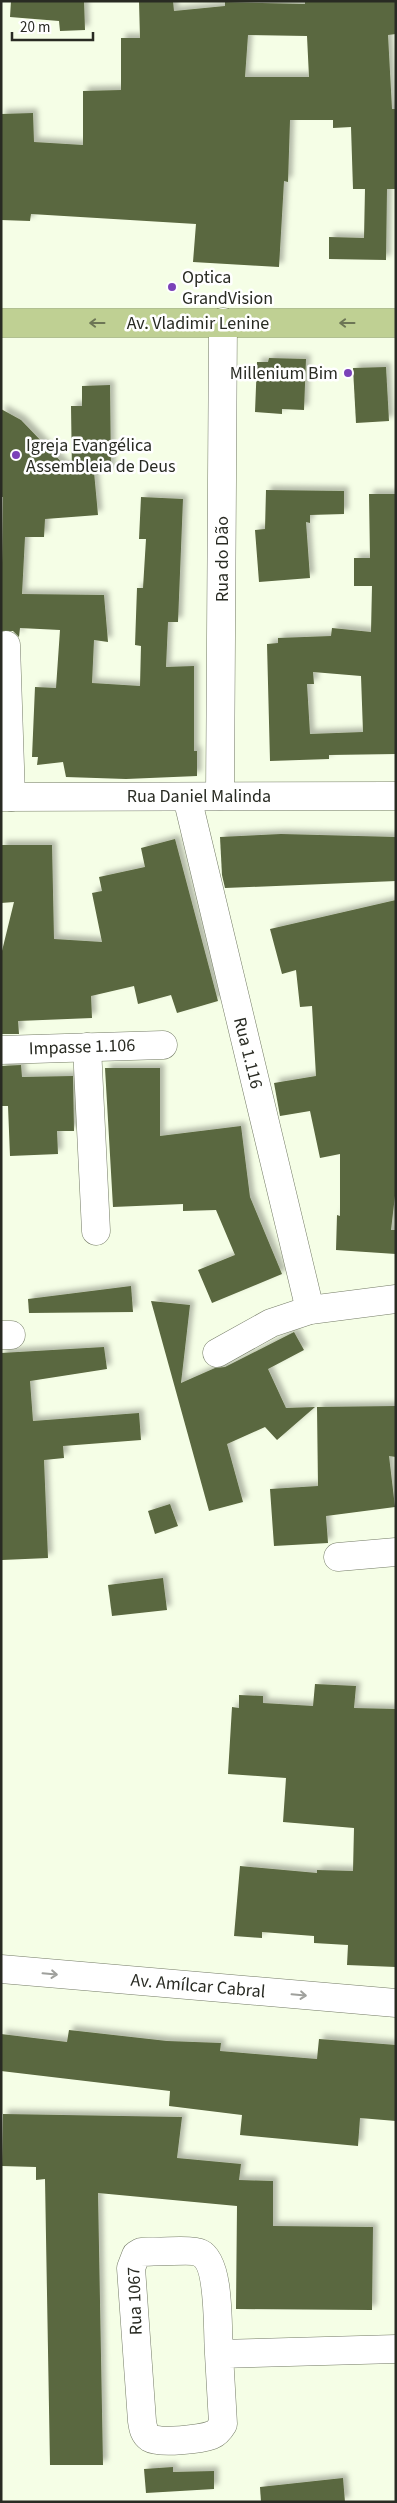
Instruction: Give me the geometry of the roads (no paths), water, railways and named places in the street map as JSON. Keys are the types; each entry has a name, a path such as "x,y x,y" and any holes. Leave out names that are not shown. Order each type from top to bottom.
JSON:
{"main road":[{"name":"Av. Vladimir Lenine","path":"1,323 396,323"}],"street":[{"name":"Rua do Dão","path":"220,796 223,322"},
{"path":"6,645 6,797"},
{"name":"Rua Daniel Malinda","path":"6,797 396,796"},
{"name":"Rua 1.116","path":"187,797 310,1310"},
{"name":"Impasse 1.106","path":"1,1050 163,1045"},
{"path":"87,1047 96,1231"},
{"path":"217,1353 271,1323 310,1310 396,1298"},
{"path":"338,1557 396,1552"},
{"name":"Av. Amílcar Cabral","path":"1,1969 396,2003"},
{"name":"Rua 1067","path":"142,2252 199,2252 210,2261 214,2274 219,2354 223,2424 220,2430 213,2435 166,2441 151,2439 144,2432 142,2421 131,2268 136,2255 142,2252"},
{"path":"219,2354 396,2350"}],"place":[{"name":"Optica GrandVision","path":"172,287"},
{"name":"Millenium Bim","path":"348,373"},
{"name":"Igreja Evangélica Assembleia de Deus","path":"16,455"}]}
